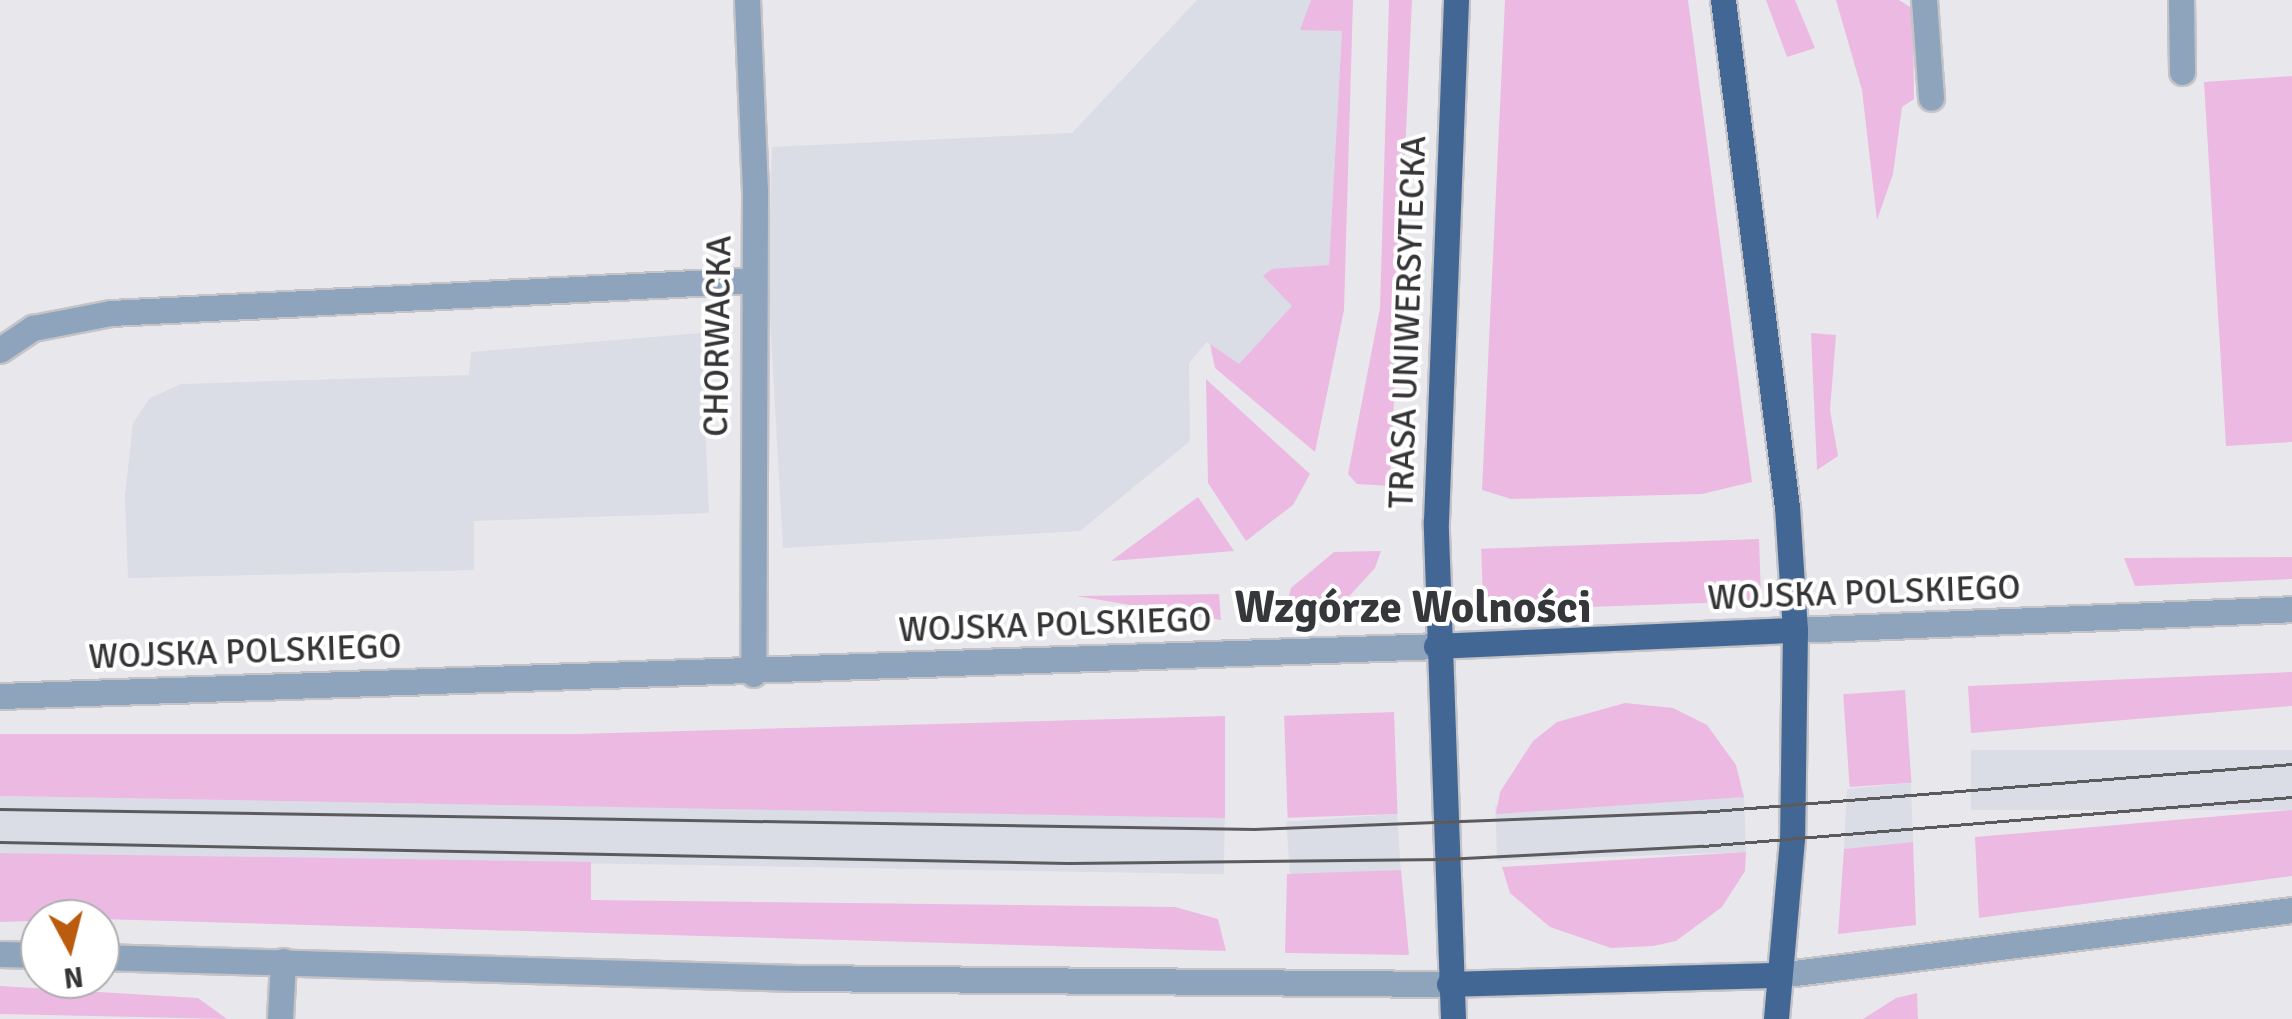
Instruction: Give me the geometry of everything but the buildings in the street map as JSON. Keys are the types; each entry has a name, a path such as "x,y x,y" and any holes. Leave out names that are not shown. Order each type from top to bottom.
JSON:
{"main road":[{"name":"TRASA UNIWERSYTECKA","path":"1449,984 1436,646 1456,0"},
{"path":"1723,0 1786,507 1795,630 1792,839 1776,1019"},
{"name":"WOJSKA POLSKIEGO","path":"1436,646 1795,630"},
{"path":"1453,1019 1449,984 1780,975"}],"street":[{"name":"CHORWACKA","path":"747,0 754,280 753,674"},
{"path":"1924,0 1931,98"},
{"path":"2181,0 2182,72"},
{"path":"0,350 32,328 112,313 754,280"},
{"name":"WOJSKA POLSKIEGO","path":"1795,630 2292,609"},
{"name":"WOJSKA POLSKIEGO","path":"0,696 753,674 1436,646"},
{"path":"1780,975 2292,910"},
{"path":"120,957 797,978 1449,984"},
{"path":"280,1019 283,961"}],"shaded area":[{"path":"1197,0 1320,0 1342,30 1329,266 1264,276 1293,306 1239,365 1207,342 1189,363 1190,441 1080,531 783,548 768,282 772,147 1072,133"},
{"path":"1311,0 1353,0 1344,310 1315,452 1215,368 1210,344 1239,364 1292,306 1263,276 1272,269 1329,265 1342,31 1300,30"},
{"path":"1389,0 1412,0 1390,486 1357,484 1348,474 1380,308"},
{"path":"1505,0 1688,0 1752,482 1702,494 1511,499 1482,490"},
{"path":"1766,0 1795,0 1815,48 1787,57"},
{"path":"1836,0 1899,0 1913,9 1914,99 1902,107 1893,174 1877,220 1862,90"},
{"path":"2292,76 2292,442 2226,446 2204,82"},
{"path":"701,333 709,513 474,521 474,570 128,578 125,496 133,423 150,398 181,384 469,375 471,352"},
{"path":"1811,333 1836,335 1830,410 1838,456 1817,470"},
{"path":"1206,379 1310,474 1293,505 1246,541 1208,483"},
{"path":"1198,497 1234,551 1111,561"},
{"path":"1759,539 1761,601 1483,611 1481,549"},
{"path":"1381,551 1375,568 1343,603 1321,615 1283,619 1291,588 1334,552"},
{"path":"2292,557 2292,579 2135,586 2124,558"},
{"path":"1219,594 1221,620 1076,596"},
{"path":"2292,672 2292,706 1971,733 1968,686"},
{"path":"1905,690 1911,783 1850,787 1843,694"},
{"path":"1625,703 1673,708 1707,725 1736,765 1744,797 1496,814 1500,792 1533,741 1557,722"},
{"path":"1394,712 1398,814 1288,818 1284,716"},
{"path":"1225,716 1225,818 0,796 0,734 576,734"},
{"path":"1971,750 2292,750 2292,810 1971,810"},
{"path":"1911,783 1913,842 1844,849 1847,789"},
{"path":"0,796 1225,817 1224,874 0,853"},
{"path":"1744,797 1746,852 1497,861 1495,806"},
{"path":"2292,810 2292,876 1979,918 1975,837"},
{"path":"1397,814 1401,870 1290,878 1286,822"},
{"path":"1913,842 1916,925 1838,934 1844,849"},
{"path":"1746,852 1745,871 1722,907 1676,941 1653,946 1611,948 1550,927 1510,893 1502,867"},
{"path":"0,853 591,862 591,900 1175,907 1218,919 1226,951 120,920 120,899 20,899 20,921 0,922"},
{"path":"1401,870 1409,955 1285,953 1287,874"},
{"path":"0,986 20,987 20,999 120,999 120,993 198,998 227,1019 0,1014"},
{"path":"1917,993 1918,1019 1863,1019 1896,998"}],"tram line":[{"path":"0,809 1255,829 1701,812 2292,764"},
{"path":"0,842 1068,863 1444,859 1703,846 2292,797"}],"district":[{"name":"Wzgórze Wolności","path":"1413,608"}]}
